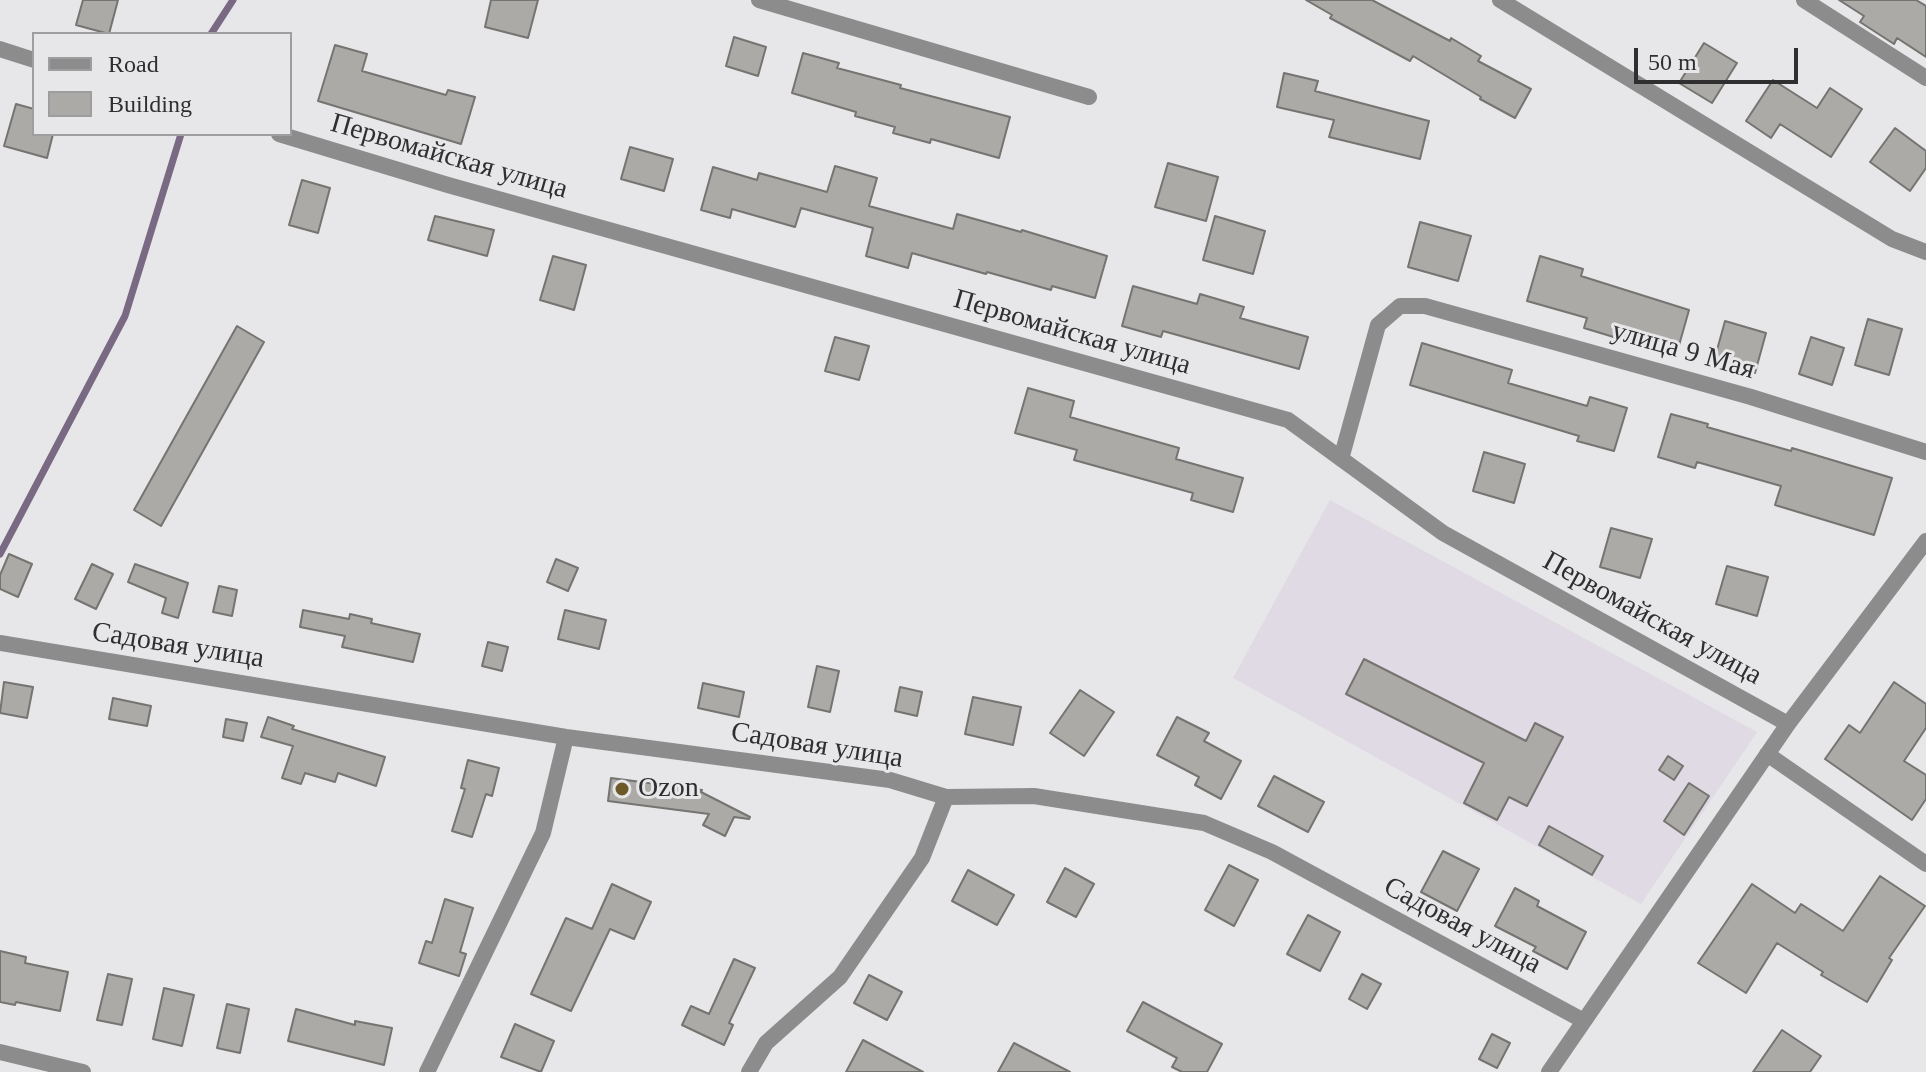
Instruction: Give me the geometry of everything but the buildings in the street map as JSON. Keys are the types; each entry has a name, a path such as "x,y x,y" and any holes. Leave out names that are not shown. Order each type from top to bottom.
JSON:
{"street":[{"path":"759,0 1089,97"},
{"path":"1500,0 1892,239 1926,252"},
{"path":"1804,0 1926,78"},
{"path":"0,49 32,59"},
{"name":"Первомайская улица","path":"286,136 448,185 1288,420 1443,533 1788,724"},
{"name":"улица 9 Мая","path":"1341,459 1378,325 1400,306 1425,306 1751,397 1926,452"},
{"path":"1549,1072 1788,724 1926,541"},
{"name":"Садовая улица","path":"0,643 566,737 890,780 946,797 1034,796 1204,823 1272,852 1584,1021"},
{"path":"427,1072 543,833 566,737"},
{"path":"1767,754 1926,864"},
{"path":"749,1072 766,1043 840,977 922,858 946,797"},
{"path":"0,1052 83,1072"}],"shaded area":[{"path":"1330,500 1757,732 1641,904 1233,678"}],"waterway":[{"path":"212,32 233,0"},
{"path":"0,554 125,316 180,136"}],"place":[{"name":"Ozon","path":"622,789"}]}
